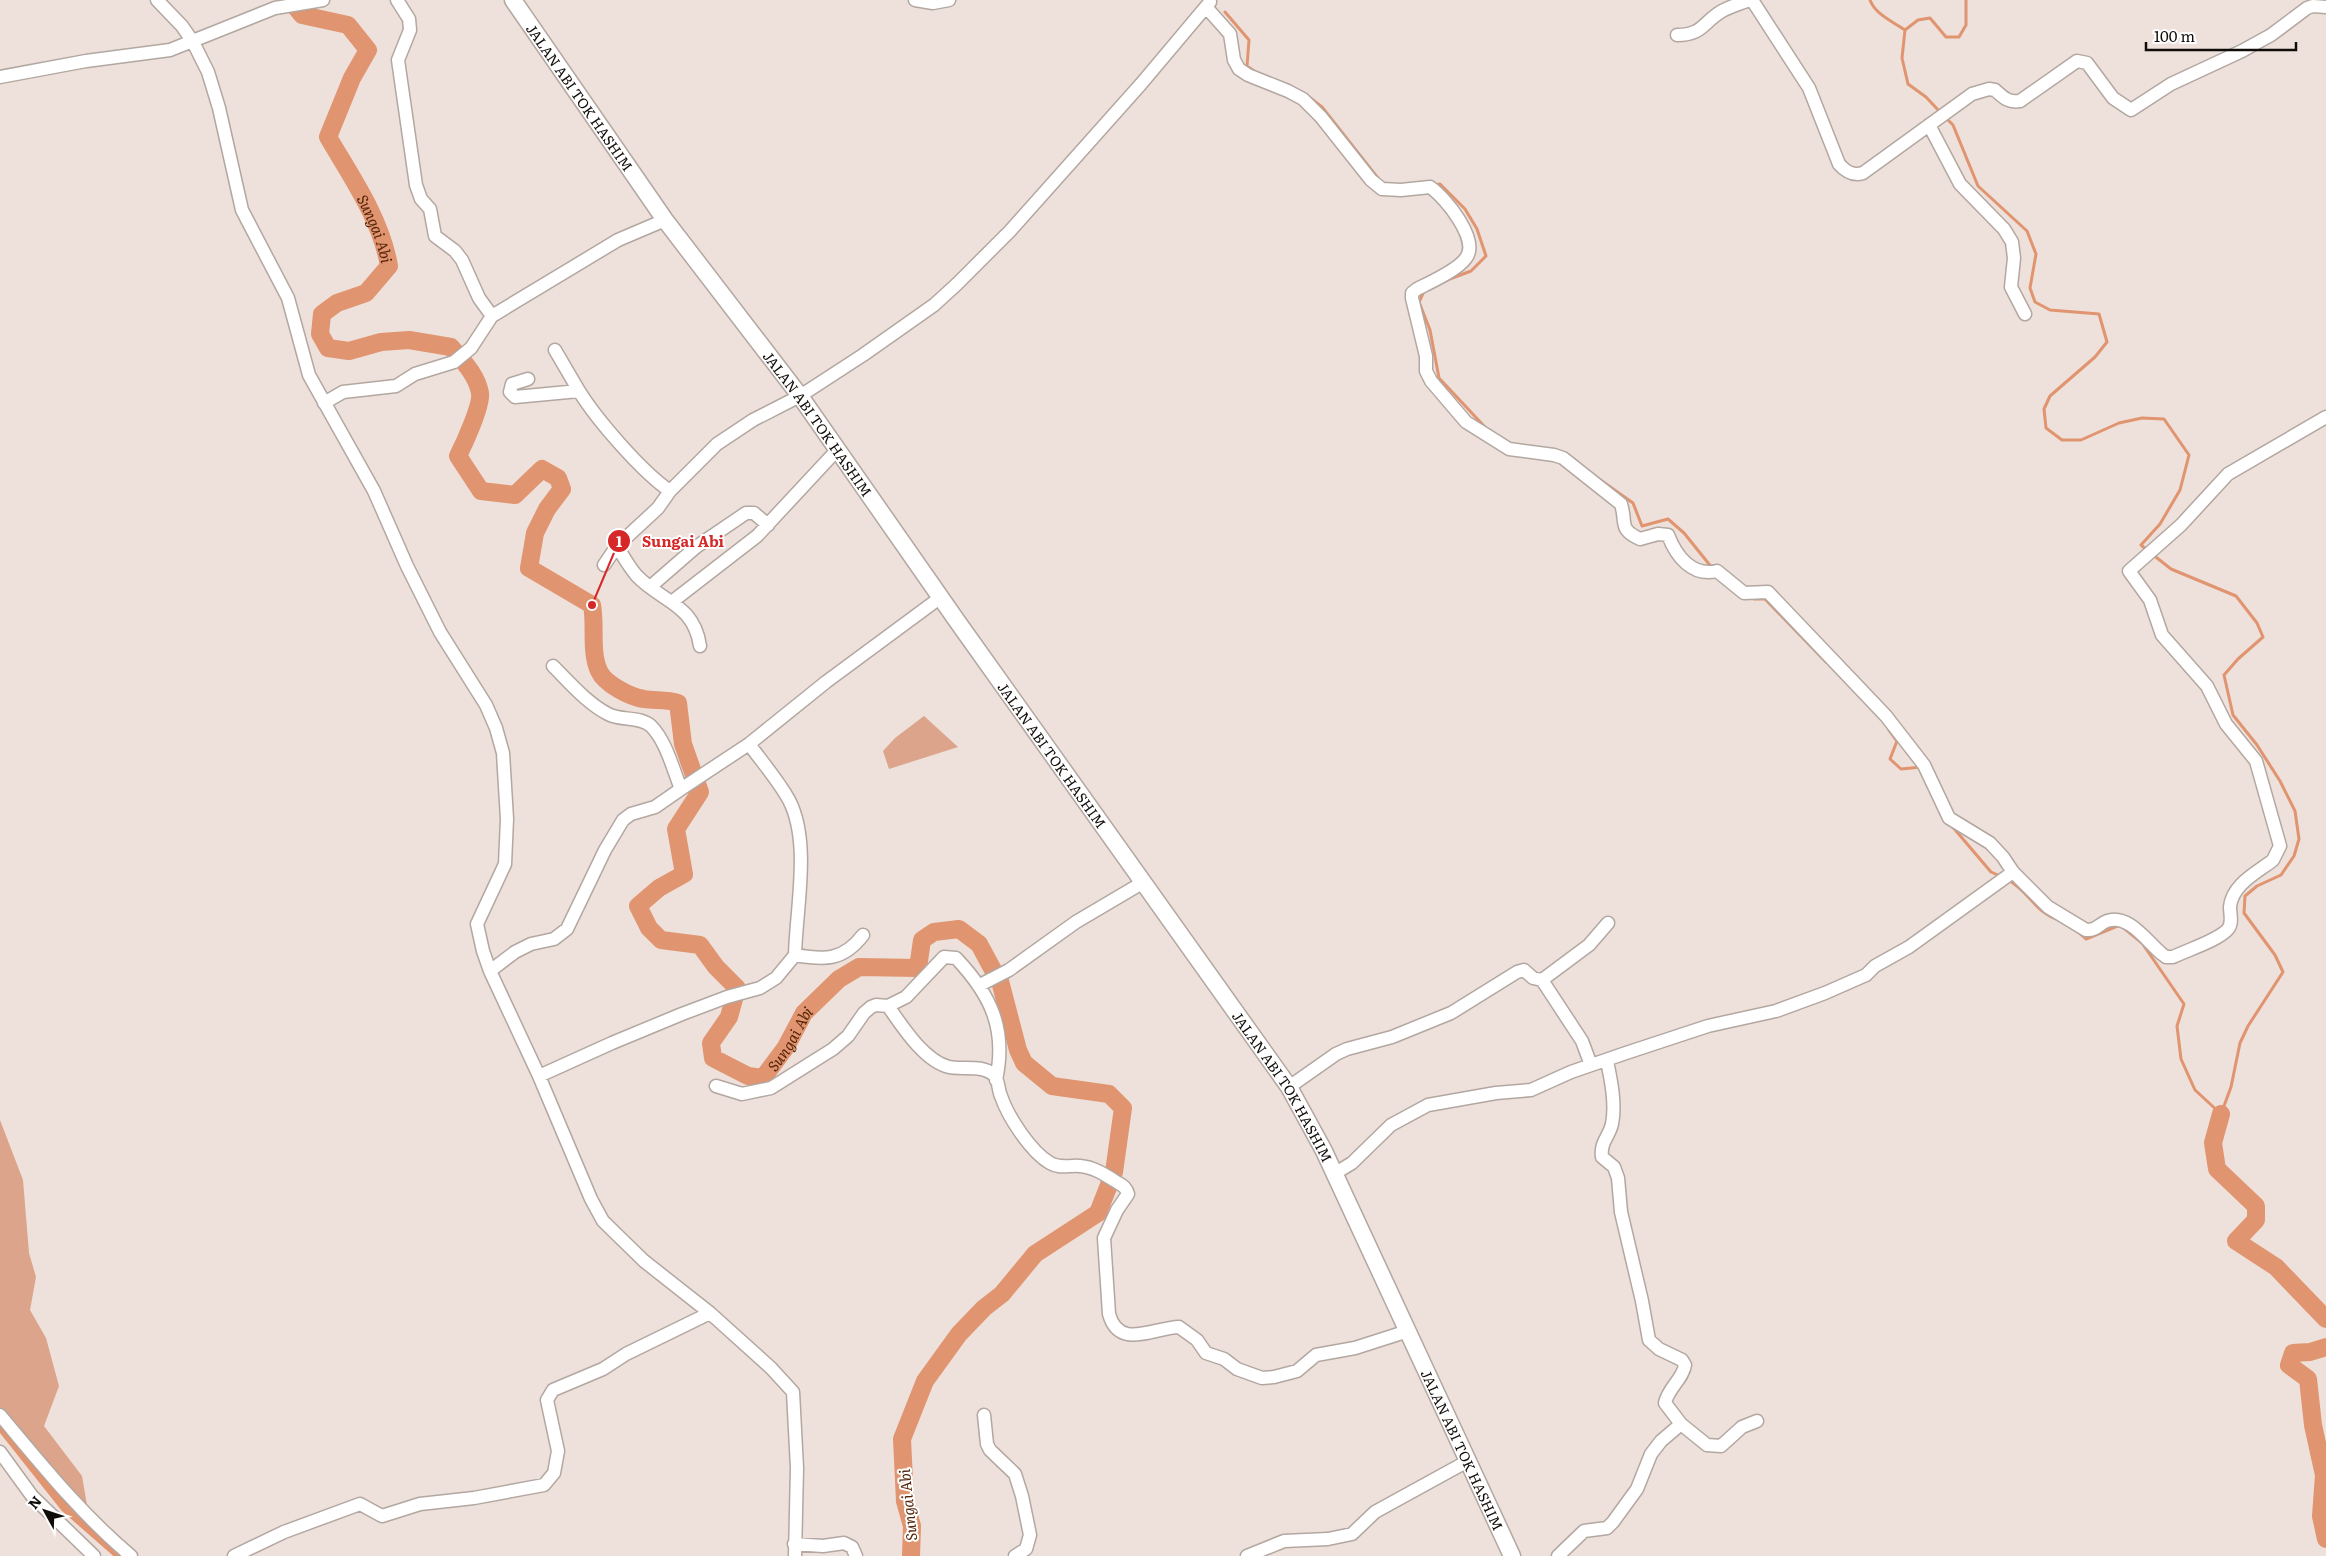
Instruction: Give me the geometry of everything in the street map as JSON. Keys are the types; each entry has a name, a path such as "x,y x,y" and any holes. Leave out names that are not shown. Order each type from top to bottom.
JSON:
{"main road":[{"name":"JALAN ABI TOK HASHIM","path":"513,0 665,220 800,396 1142,883 1288,1087 1334,1174 1408,1331 1466,1462 1512,1556"}],"street":[{"path":"157,0 175,18 193,42 208,72 219,108 242,210 282,284 292,311 295,330 309,375 374,491 407,566 440,632 486,705 500,738 503,752 507,855 501,876 482,910 477,924 490,971 539,1076 591,1199 603,1221 644,1261 710,1313 772,1368 793,1392 797,1468 795,1550 844,1543 852,1547 856,1556"},
{"path":"260,0 269,10"},
{"path":"0,76 86,61 147,55 180,48 213,32 269,10 299,2 323,0"},
{"path":"397,0 409,20 410,30 398,60 416,185 421,199 430,209 435,236 455,250 462,260 479,298 492,316"},
{"path":"915,0 932,3 949,0"},
{"path":"1678,35 1691,35 1698,32 1722,11 1750,0 1799,70 1809,88 1827,138 1839,164 1846,171 1858,175 1972,94 1989,88 1995,90 2006,100 2020,101 2077,61 2082,60 2088,63 2113,98 2131,110 2170,84 2236,54 2271,35 2307,8 2313,6 2326,7"},
{"path":"604,565 632,529 658,508 670,490 731,433 800,396 934,305 982,260 1141,84 1210,2 1230,34 1234,60 1240,69 1248,75 1288,90 1303,99 1321,117 1370,180 1382,189 1401,190 1430,187 1456,214 1468,241 1469,251 1467,258 1459,266 1416,289 1412,293 1412,298 1426,356 1426,371 1431,381 1466,422 1509,449 1563,458 1621,504 1626,530 1640,539 1658,534 1668,535 1671,543 1691,568 1713,572 1744,593 1768,592 1886,716 1924,765 1949,818 1990,844 2003,857 2006,877 2048,907 2086,930 2091,931 2107,921 2117,920 2139,931 2166,957 2174,957 2222,934 2229,928 2233,897 2239,886 2273,860 2280,846 2256,761 2226,724 2207,686 2162,635 2150,600 2129,571 2181,525 2228,474 2326,417"},
{"path":"1933,122 1960,184 2004,230 2012,242 2014,258 2012,287 2025,314"},
{"path":"324,403 344,392 396,386 414,374 454,362 471,348 492,316 618,240 665,220"},
{"path":"555,350 599,418 652,477 670,490"},
{"path":"528,379 512,384 510,392 515,397 580,390"},
{"path":"673,601 757,536 837,450"},
{"path":"650,587 696,547 746,513 754,513 768,525"},
{"path":"617,546 636,575 650,587 673,601 686,613 695,625 700,646"},
{"path":"490,971 514,952 561,935 572,922 585,890 623,820 632,814 655,807 749,744 826,682 941,597"},
{"path":"552,666 582,695 608,714 617,718 641,721 650,725 658,735 686,786"},
{"path":"539,1076 612,1042 727,997 760,988 776,978 795,955 800,894 800,834 789,801 749,744"},
{"path":"1334,1174 1352,1163 1391,1124 1413,1111 1428,1105 1462,1098 1531,1090 1591,1064 1708,1026 1776,1011 1866,975 1875,966 1909,947 2006,877"},
{"path":"980,985 1009,970 1076,922 1142,883"},
{"path":"1542,980 1589,945 1608,923"},
{"path":"795,955 814,958 835,957 848,951 864,935"},
{"path":"716,1086 742,1094 771,1088 833,1049 848,1036 864,1013 871,1007 876,1005 888,1006 906,997 944,957 956,958 980,985 998,1029 1001,1061 996,1080"},
{"path":"1288,1087 1347,1048 1392,1037 1451,1013 1517,972 1524,970 1533,978 1542,980 1582,1041 1591,1064"},
{"path":"888,1006 904,1029 932,1059 950,1067 971,1068 990,1072 996,1076 1001,1097 1008,1111 1037,1154 1057,1166 1082,1166 1102,1172 1125,1187 1128,1194 1117,1210 1104,1238 1109,1314 1112,1325 1119,1332 1135,1335 1179,1327 1196,1340 1206,1353 1224,1358 1237,1369 1262,1378 1297,1371 1316,1355 1355,1348 1408,1331"},
{"path":"1607,1060 1612,1092 1613,1119 1609,1132 1602,1143 1602,1156 1614,1167 1618,1178 1621,1212 1649,1340 1659,1349 1684,1362 1685,1368 1670,1388 1666,1403 1681,1424 1706,1445 1720,1446 1742,1427 1757,1421"},
{"path":"234,1556 284,1532 360,1504 365,1505 377,1515 382,1516 420,1504 474,1498 544,1485 554,1473 558,1451 547,1400 548,1394 558,1387 603,1369 626,1354 710,1313"},
{"path":"0,1415 68,1497 130,1556"},
{"path":"984,1415 987,1444 990,1450 1015,1474 1029,1527 1030,1535 1026,1550 1015,1556"},
{"path":"1558,1556 1584,1531 1607,1528 1613,1522 1637,1489 1651,1454 1661,1441 1681,1424"},
{"path":"0,1452 32,1496 94,1556"},
{"path":"1246,1556 1284,1541 1345,1537 1359,1529 1376,1512 1466,1462"}],"shaded area":[{"path":"924,716 958,747 889,769 883,751 895,738"},
{"path":"0,1120 23,1180 29,1253 36,1277 30,1310 46,1338 59,1386 44,1426 82,1476 87,1505 0,1416"}],"waterway":[{"name":"Sungai Abi","path":"290,0 302,15 348,25 368,50 352,78 328,137 373,215 389,266 366,293 337,303 322,314 320,334 328,348 349,351 381,342 409,340 451,347 476,380 480,393 476,415 458,456 481,491 515,495 542,469 558,478 562,489 547,509 535,533 529,568 592,605 596,663 602,676 607,681 625,693 638,698 678,703 683,744 700,792 676,829 684,874 659,888 638,906 649,928 661,940 700,945 716,967 737,988 729,1017 711,1043 713,1058 748,1076 763,1078 786,1047 804,1013 839,979 859,967 918,968 922,940 934,932 959,929 979,944 993,970"},
{"path":"1870,0 1880,14 1905,30"},
{"path":"1940,112 1926,97 1908,84 1902,58 1905,30 1918,20 1930,18 1946,37 1959,37 1966,25 1966,0"},
{"path":"1225,12 1249,40 1247,66 1257,73"},
{"path":"1309,97 1322,107 1381,182"},
{"path":"1946,118 1953,125 1978,186 2027,231 2036,254 2030,288 2035,302 2050,310 2099,314 2107,342 2095,357 2050,396 2044,409 2046,428 2062,440 2081,440 2119,423 2142,418 2164,419 2189,455 2180,490 2160,524 2141,545 2147,550"},
{"path":"1433,185 1440,184 1465,209 1477,229 1486,256 1471,271 1447,280"},
{"path":"1425,289 1419,302 1430,330 1439,378 1484,426"},
{"path":"1599,479 1633,503 1642,526 1668,519 1684,533 1713,569"},
{"path":"2077,931 2086,939 2120,925 2142,943 2184,1004 2177,1026 2181,1059 2195,1090 2221,1114 2231,1087 2240,1043 2248,1026 2283,972 2275,955 2244,913 2245,896 2257,886 2281,875 2294,856 2299,839 2295,811 2280,781 2257,745 2233,715 2224,675 2238,659 2263,637 2257,623 2236,596 2171,569 2152,554"},
{"path":"1754,599 1765,599 1826,662"},
{"path":"1889,730 1897,741 1890,759 1901,769 1922,767"},
{"path":"1951,825 1991,872 2000,876"},
{"path":"2008,880 2044,912 2059,920"},
{"name":"Sungai Abi","path":"911,1556 912,1526 905,1501 902,1439 925,1381 959,1334 984,1308 1002,1294 1035,1254 1098,1213 1114,1172 1123,1108 1109,1094 1052,1086 1024,1063 1018,1050 1000,981"},
{"path":"2221,1114 2213,1143 2217,1169 2256,1206 2256,1220 2236,1241 2276,1267 2326,1319"},
{"path":"2326,1347 2310,1352 2293,1353 2289,1365 2308,1379 2313,1425 2324,1475 2321,1516 2326,1539"},
{"path":"0,1425 65,1507 121,1556"}],"place":[{"name":"Sungai Abi","path":"592,605"}]}
